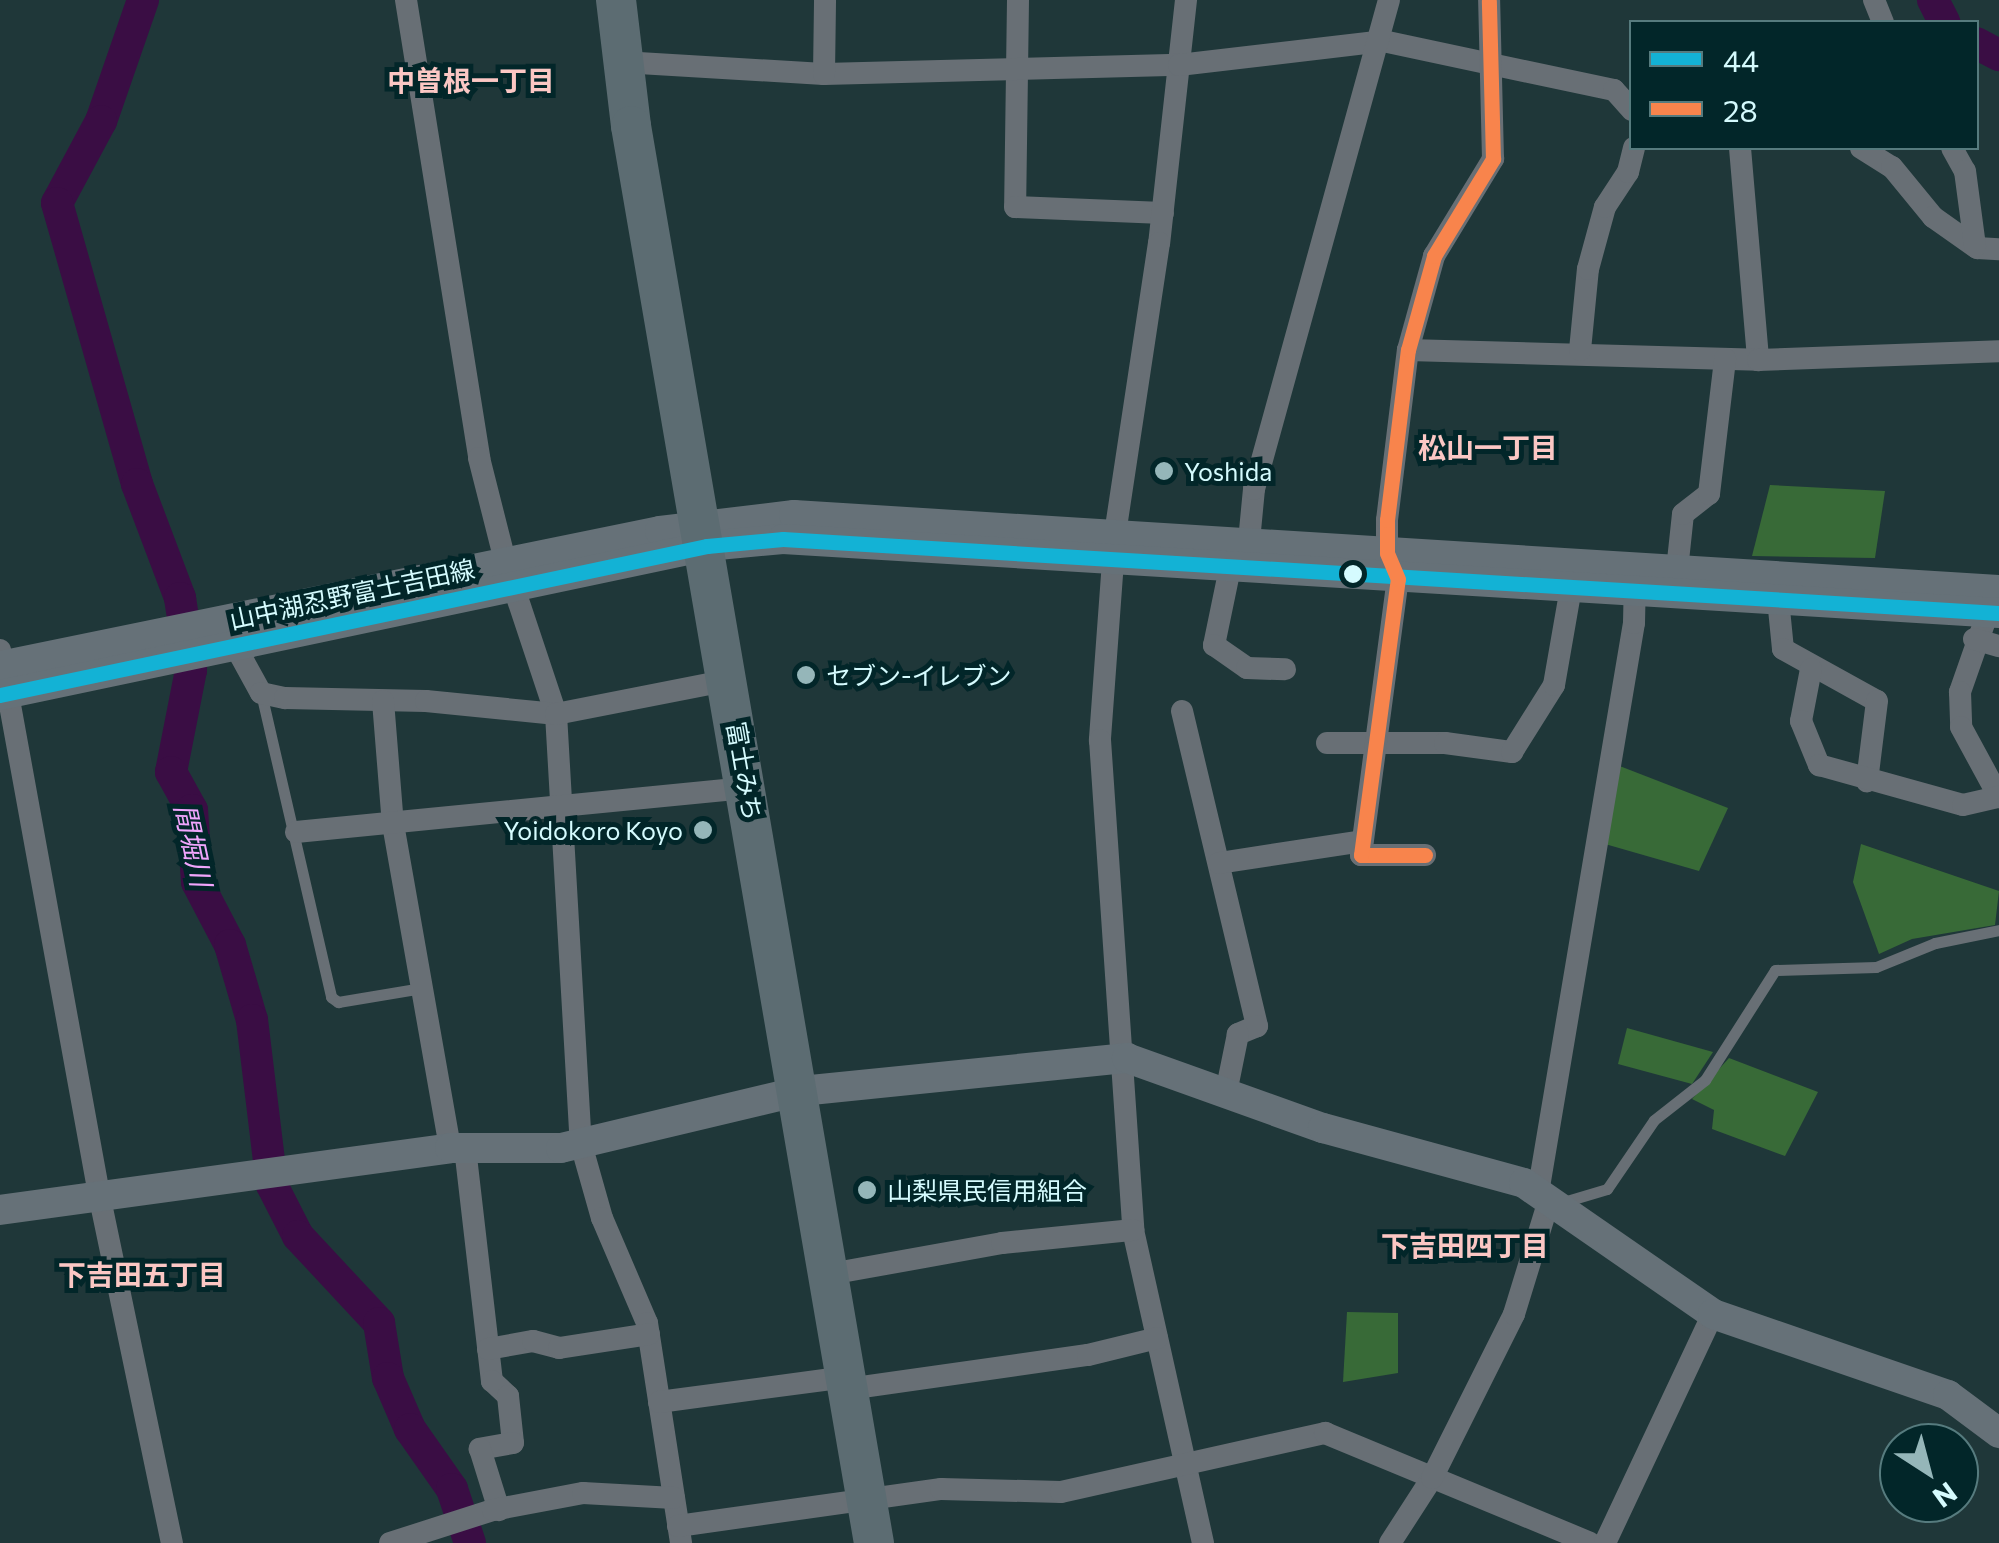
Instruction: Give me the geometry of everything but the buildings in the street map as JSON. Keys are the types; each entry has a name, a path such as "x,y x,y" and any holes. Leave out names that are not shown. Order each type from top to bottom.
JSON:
{"highway":[{"name":"富士みち","path":"616,0 622,62 801,1091 874,1543"}],"street":[{"path":"406,0 479,458 509,575 556,714 582,1144 602,1218 649,1334 679,1534 940,1490 1061,1492 1325,1433 1590,1543"},
{"path":"824,74 825,0"},
{"path":"1018,0 1021,68 1015,207 1162,213"},
{"path":"1186,0 1162,213 1115,547 1100,740 1127,1058 1134,1230 1203,1543"},
{"path":"1249,541 1254,489 1383,41 1390,0"},
{"path":"1425,855 1364,858 1362,841 1376,740 1408,350 1434,256 1493,159 1495,68 1489,0"},
{"path":"622,62 824,74 1179,65 1383,41 1495,68 1614,90 1629,107"},
{"path":"1580,350 1592,254 1605,207 1628,172 1634,150"},
{"path":"1740,150 1758,360"},
{"path":"1864,150 1892,167 1932,218 1974,246 1999,249"},
{"path":"1953,150 1968,183 1974,246"},
{"path":"1408,350 1490,356 1580,350 1758,360 1999,352"},
{"path":"1677,570 1683,514 1709,494 1724,359"},
{"name":"山中湖忍野富士吉田線","path":"2,674 160,649 705,534 825,516 1115,547"},
{"path":"1115,547 1249,541 1392,566 1571,588 1677,570 1996,597"},
{"path":"1115,547 1230,568 1392,566 1635,580 1778,599 1996,597"},
{"path":"1230,568 1214,644 1247,668 1285,669"},
{"path":"1390,1543 1432,1478 1514,1314 1549,1199 1635,580"},
{"path":"1327,744 1376,740 1512,752 1554,685 1571,588"},
{"path":"1811,668 1801,720 1811,750 1826,769 1963,805 1999,797 1961,726 1960,692 1974,640 1996,597"},
{"path":"1778,599 1783,649 1811,668 1878,701 1867,781"},
{"path":"218,636 261,692 556,714 729,680"},
{"path":"1974,640 1999,646"},
{"path":"2,674 99,1194 172,1543"},
{"path":"383,702 393,824 422,988 458,1148 492,1381 508,1396 513,1443 480,1449 496,1510"},
{"path":"1182,711 1257,1026 1238,1034 1226,1093"},
{"path":"296,832 748,788"},
{"path":"1218,862 1362,841"},
{"path":"0,1210 458,1148 582,1144 801,1091 1127,1058 1549,1199 1713,1314 1948,1395 1999,1433"},
{"path":"830,1274 1002,1243 1134,1230"},
{"path":"1605,1543 1713,1314"},
{"path":"488,1348 533,1341 559,1348 649,1334"},
{"path":"659,1402 847,1383 1157,1338"},
{"path":"390,1543 496,1510 583,1494 674,1498"}],"lane":[{"path":"261,692 331,997 338,1002 422,988"},
{"path":"1549,1199 1607,1189 1654,1120 1705,1080 1775,970 1876,967 1936,943 1999,930"}],"green space":[{"path":"1770,485 1885,491 1875,558 1752,556"},
{"path":"1617,765 1728,808 1699,871 1605,844"},
{"path":"1861,844 1999,891 1995,925 1912,939 1879,954 1853,882"},
{"path":"1627,1028 1713,1052 1692,1084 1618,1064"},
{"path":"1729,1058 1818,1092 1785,1156 1712,1129 1714,1110 1692,1099"},
{"path":"1347,1312 1398,1313 1398,1373 1343,1382"}],"waterway":[{"name":"間堀川","path":"143,0 101,121 57,203 137,484 180,598 191,670 171,772 192,810 197,882 230,945 252,1020 272,1185 298,1236 379,1323 388,1378 410,1429 452,1489 470,1543"},
{"path":"1933,0 1943,20"},
{"path":"1979,45 1999,55"}],"transit line":[{"name":"28","path":"1425,855 1361,855 1398,579 1387,553 1387,520 1408,350 1434,256 1493,159 1489,1"},
{"name":"44","path":"0,695 707,546 783,539 1999,613"}],"place":[{"name":"Yoshida","path":"1164,471"},
{"name":"セブン-イレブン","path":"806,675"},
{"name":"Yoidokoro Koyo","path":"703,830"},
{"name":"山梨県民信用組合","path":"867,1190"}],"district":[{"name":"中曽根一丁目","path":"471,80"},
{"name":"松山一丁目","path":"1488,447"},
{"name":"下吉田四丁目","path":"1465,1245"},
{"name":"下吉田五丁目","path":"142,1274"}]}
